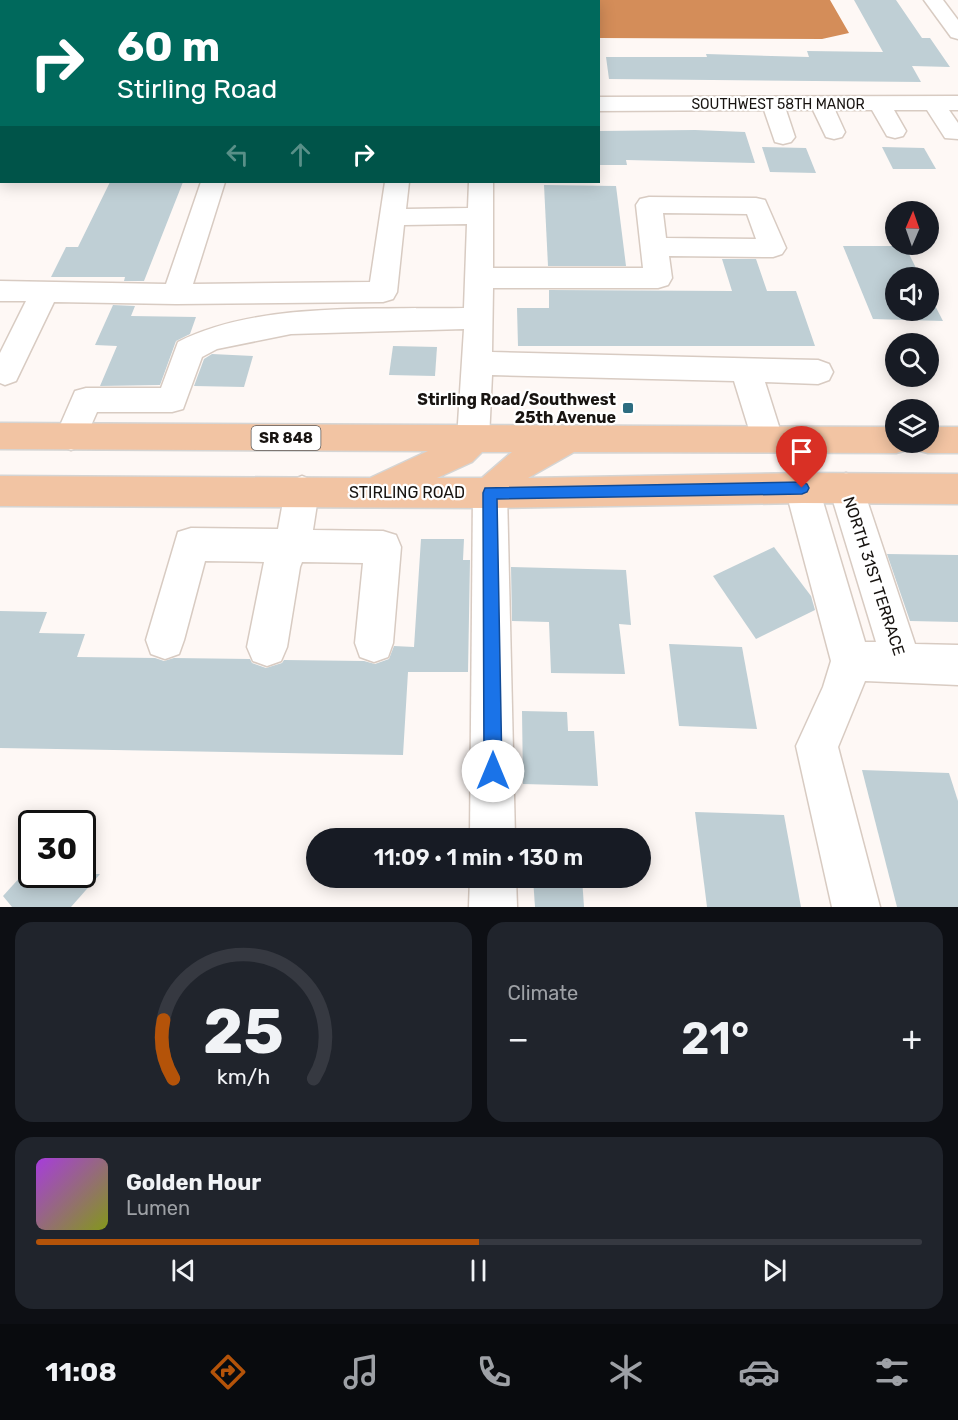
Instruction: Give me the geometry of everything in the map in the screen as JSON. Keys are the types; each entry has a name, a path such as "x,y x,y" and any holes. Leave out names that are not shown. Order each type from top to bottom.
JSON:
{"main road":[{"name":"SR 848","path":"0,436 885,440"},
{"path":"373,492 460,452 473,439"},
{"path":"490,493 510,470 528,457 572,439"},
{"path":"939,440 958,440"},
{"name":"STIRLING ROAD","path":"0,491 490,493 802,488 958,489"}],"street":[{"path":"933,0 958,33"},
{"name":"SOUTHWEST 58TH MANOR","path":"600,104 958,103"},
{"path":"773,104 783,137"},
{"path":"821,104 834,132"},
{"path":"880,104 895,131"},
{"path":"934,104 953,133"},
{"path":"176,294 213,183"},
{"path":"0,291 176,294 383,292 397,183"},
{"path":"473,439 479,363 478,279 481,183"},
{"path":"392,217 480,216"},
{"path":"478,279 658,278 654,247"},
{"path":"5,374 45,292"},
{"path":"71,437 86,400 172,400 189,350 210,339 291,323 480,318"},
{"path":"479,363 818,372"},
{"path":"746,370 767,440"},
{"path":"802,488 851,661 842,692 817,746 856,907"},
{"name":"NORTH 31ST TERRACE","path":"846,488 902,663"},
{"path":"267,647 282,563 293,545 302,491"},
{"path":"490,493 493,828"},
{"path":"165,640 191,544 293,545 383,547 375,643"},
{"name":"NORTH 31ST TERRACE","path":"851,661 958,665"},
{"path":"493,888 493,907"}],"shaded area":[{"path":"600,0 830,0 849,33 822,39 600,38"}],"building":[{"path":"854,0 896,0 922,38 930,38 950,67 912,66 921,82 609,79 606,57 707,57 706,54 809,57 807,51 883,52"},
{"path":"600,131 745,132 755,163 626,160 627,165 600,165"},
{"path":"762,147 806,148 816,173 770,172"},
{"path":"882,147 924,148 936,169 893,169"},
{"path":"110,183 183,183 144,281 124,281 125,277 51,277 66,247 78,247"},
{"path":"544,185 616,186 626,266 548,266"},
{"path":"843,246 885,246 885,255 910,255 916,267 885,267 885,319 873,319"},
{"path":"722,259 756,259 767,291 796,291 815,346 518,346 517,308 549,308 549,290 732,291"},
{"path":"113,305 135,306 131,316 196,317 190,334 176,341 160,385 100,386 117,346 95,345"},
{"path":"393,346 437,347 435,376 389,375"},
{"path":"212,354 253,356 244,387 194,386 204,359"},
{"path":"421,539 464,539 463,560 470,560 468,672 408,672 403,755 0,748 0,611 47,612 39,633 85,634 77,657 155,658 164,661 174,658 250,659 252,663 266,668 282,663 284,660 364,661 375,664 389,659 394,646 414,647"},
{"path":"774,547 811,596 815,610 756,639 713,576"},
{"path":"887,554 958,555 958,622 910,621"},
{"path":"511,567 626,570 631,625 619,624 625,674 551,673 549,622 512,621"},
{"path":"669,644 742,647 757,729 679,726"},
{"path":"522,711 567,712 568,731 594,731 598,786 523,784"},
{"path":"862,770 949,773 958,801 958,907 897,907"},
{"path":"695,812 784,815 801,907 707,907"},
{"path":"18,880 18,888 88,888 71,907 12,907 3,896"},
{"path":"534,888 583,888 584,907 535,907"}],"place":[{"name":"Stirling Road/Southwest 25th Avenue","path":"628,408"}],"route":[{"path":"493,771 490,493 802,488"}]}
